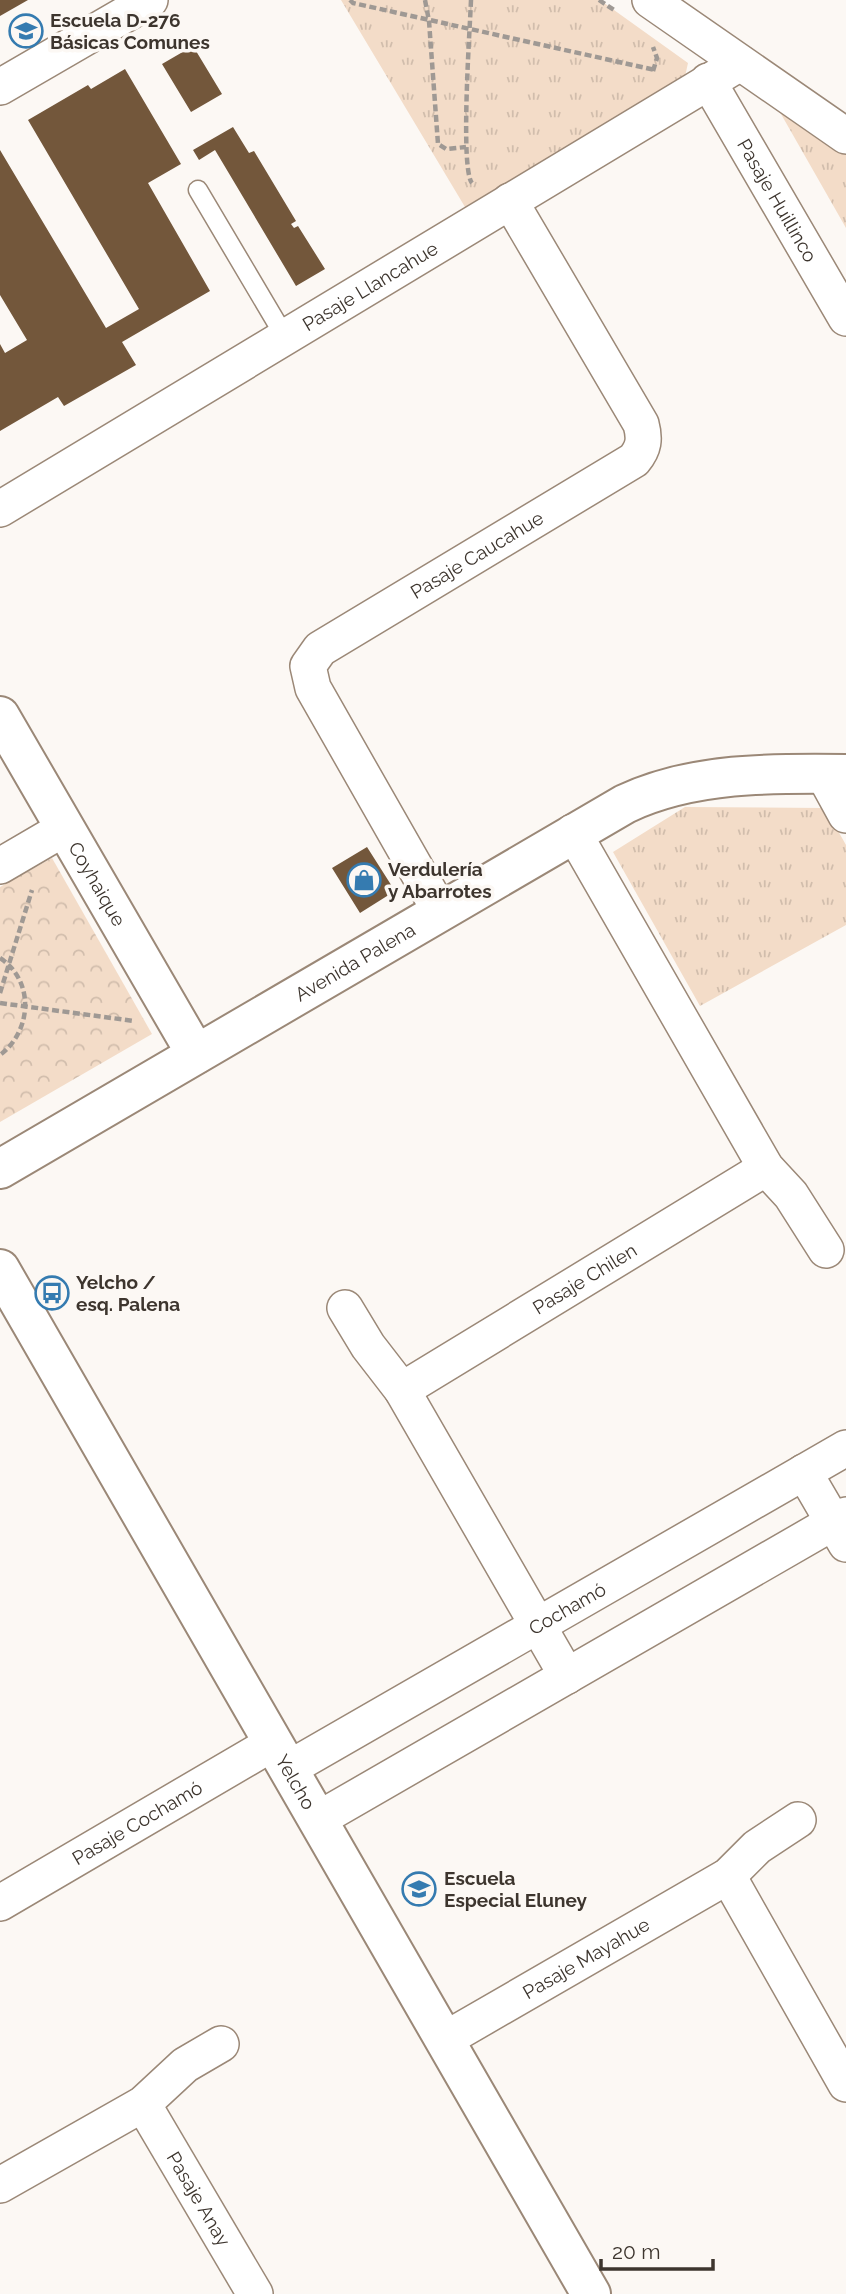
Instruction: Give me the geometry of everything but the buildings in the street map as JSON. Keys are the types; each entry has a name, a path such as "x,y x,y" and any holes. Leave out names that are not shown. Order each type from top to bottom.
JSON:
{"street":[{"path":"0,87 150,0"},
{"path":"635,7 694,12 740,63 846,136"},
{"name":"Pasaje Llancahue","path":"0,509 740,63"},
{"name":"Pasaje Huillinco","path":"708,81 846,318"},
{"name":"Pasaje Caucahue","path":"440,911 313,688 308,666 320,649 634,460 641,452 644,437 641,424 510,201"},
{"name":"Coyhaique","path":"0,716 56,833 188,1041"},
{"path":"834,774 846,815"},
{"name":"Avenida Palena","path":"0,1168 188,1041 440,911 625,804 666,787 708,779 834,774"},
{"path":"573,832 766,1168 791,1195 826,1250"},
{"path":"0,866 56,833"},
{"name":"Pasaje Chilen","path":"402,1390 766,1168"},
{"name":"Yelcho","path":"0,1269 590,2294"},
{"path":"345,1308 368,1346 402,1390 567,1676"},
{"name":"Cochamó","path":"281,1756 538,1625 846,1448"},
{"path":"317,1820 567,1676 842,1527 804,1472"},
{"name":"Pasaje Cochamó","path":"0,1903 281,1756"},
{"name":"Pasaje Mayahue","path":"444,2040 728,1876 757,1847 798,1820"},
{"path":"728,1876 846,2084"},
{"path":"0,2185 143,2104 185,2065 221,2044"},
{"name":"Pasaje Anay","path":"143,2104 255,2294"}],"lane":[{"path":"198,190 285,337"}],"path":[{"path":"350,0 353,4 708,81"},
{"path":"425,0 438,144 446,149 466,147"},
{"path":"471,0 466,147 468,178 473,184 479,185"},
{"path":"599,0 635,7"},
{"path":"644,77 655,69 657,58 655,48 648,39"},
{"path":"0,993 56,833"},
{"path":"0,958 10,965 22,984 26,1006 22,1028 10,1048 0,1055"},
{"path":"0,1003 26,1006 188,1041"}],"green space":[{"path":"341,0 600,0 688,63 684,81 465,207"},
{"path":"773,100 846,151 846,228"},
{"path":"685,807 825,808 846,845 846,925 700,1006 613,852"},
{"path":"52,858 152,1034 0,1122 0,887"}],"place":[{"name":"Escuela D-276 Básicas Comunes","path":"26,31"},
{"name":"Verdulería y Abarrotes","path":"364,880"},
{"name":"Yelcho / esq. Palena","path":"52,1293"},
{"name":"Escuela Especial Eluney","path":"419,1889"}]}
